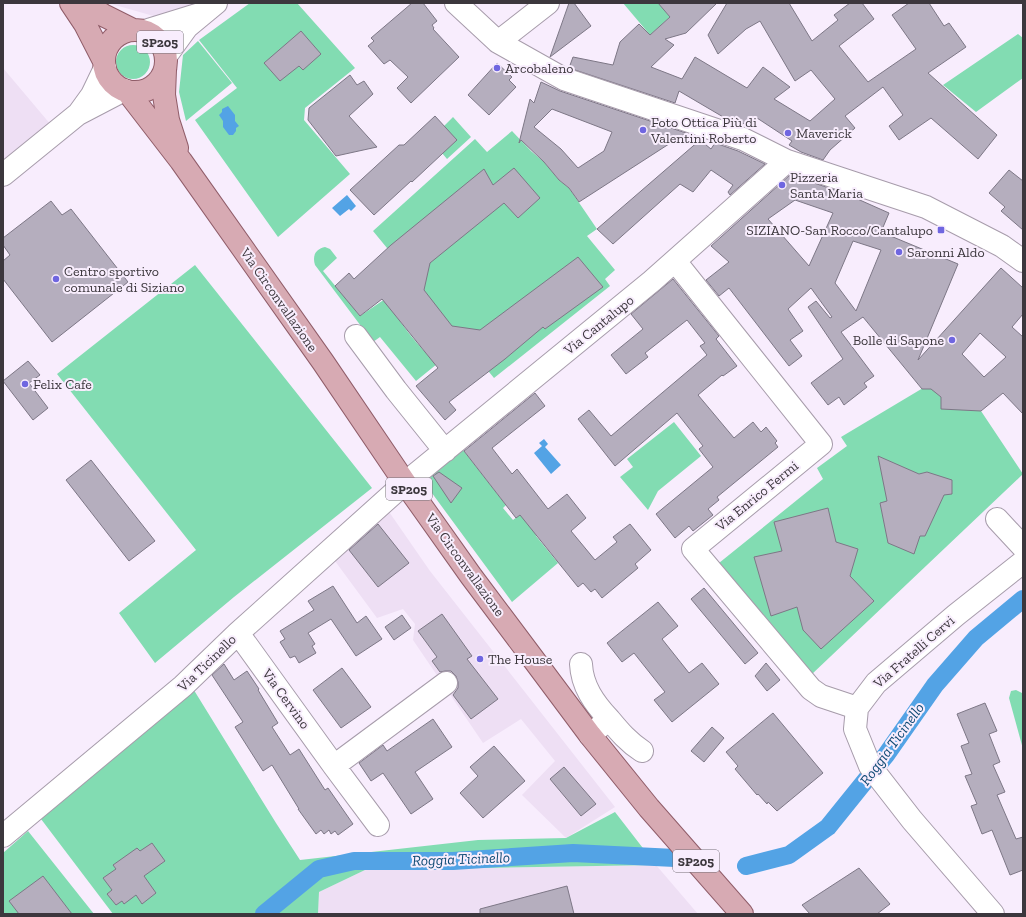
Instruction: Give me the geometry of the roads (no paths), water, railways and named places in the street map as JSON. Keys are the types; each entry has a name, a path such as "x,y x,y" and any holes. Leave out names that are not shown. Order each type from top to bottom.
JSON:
{"main road":[{"name":"SP205","path":"71,3 85,24 109,77 115,85 126,91 181,161"},
{"name":"SP205","path":"84,3 103,15 139,31 153,35 160,41 164,48 166,63 164,95 168,120 181,161"},
{"name":"SP205","path":"104,64 105,52 113,40 124,32 139,31"},
{"name":"SP205","path":"126,91 139,92 151,88 160,80 166,63"},
{"name":"Via Circonvallazione","path":"181,161 323,362 405,483 480,588 590,735 649,808 742,914"}],"street":[{"path":"456,3 498,42 564,79 743,138 788,161 926,206 1002,246 1023,261"},
{"path":"498,42 548,3"},
{"path":"139,31 210,8"},
{"path":"166,63 187,27 210,8"},
{"path":"78,114 92,95 104,64"},
{"path":"3,175 78,114 126,91"},
{"name":"Via Cantalupo","path":"405,483 675,261 788,161"},
{"name":"Via Enrico Fermi","path":"675,261 821,444 693,549 811,689 821,696 857,708"},
{"path":"356,336 396,390 445,451"},
{"name":"Via Ticinello","path":"3,836 183,686 238,633 405,483"},
{"path":"997,519 1023,547"},
{"name":"Via Fratelli Cervi","path":"857,708 876,683 956,615 1023,562"},
{"name":"Via Cervino","path":"238,633 378,825"},
{"path":"581,664 582,676 586,688 598,707 624,738 633,746 642,750"},
{"path":"334,766 446,683"},
{"path":"857,708 855,729 870,766 896,800 993,914"},
{"path":"590,735 609,719"}],"water":[{"path":"228,106 235,115 235,121 239,126 236,128 233,135 229,135 223,127 223,121 219,115 222,112 222,109"},
{"path":"347,195 356,206 351,211 349,209 340,216 332,208"},
{"path":"544,439 548,444 545,447 561,465 551,474 534,453 542,446 539,443"}],"waterway":[{"name":"Roggia Ticinello","path":"746,866 789,855 828,827 886,755 935,685 976,638 1023,599"},
{"name":"Roggia Ticinello","path":"264,914 319,869 354,861 453,861 573,853 675,858"}],"place":[{"name":"Arcobaleno","path":"497,68"},
{"name":"Foto Ottica Più di Valentini Roberto","path":"643,130"},
{"name":"Maverick","path":"788,133"},
{"name":"Pizzeria Santa Maria","path":"782,185"},
{"name":"SIZIANO-San Rocco/Cantalupo","path":"941,230"},
{"name":"Saronni Aldo","path":"899,252"},
{"name":"Centro sportivo comunale di Siziano","path":"56,279"},
{"name":"Bolle di Sapone","path":"952,340"},
{"name":"Felix Cafe","path":"25,384"},
{"name":"The House","path":"480,659"}]}
